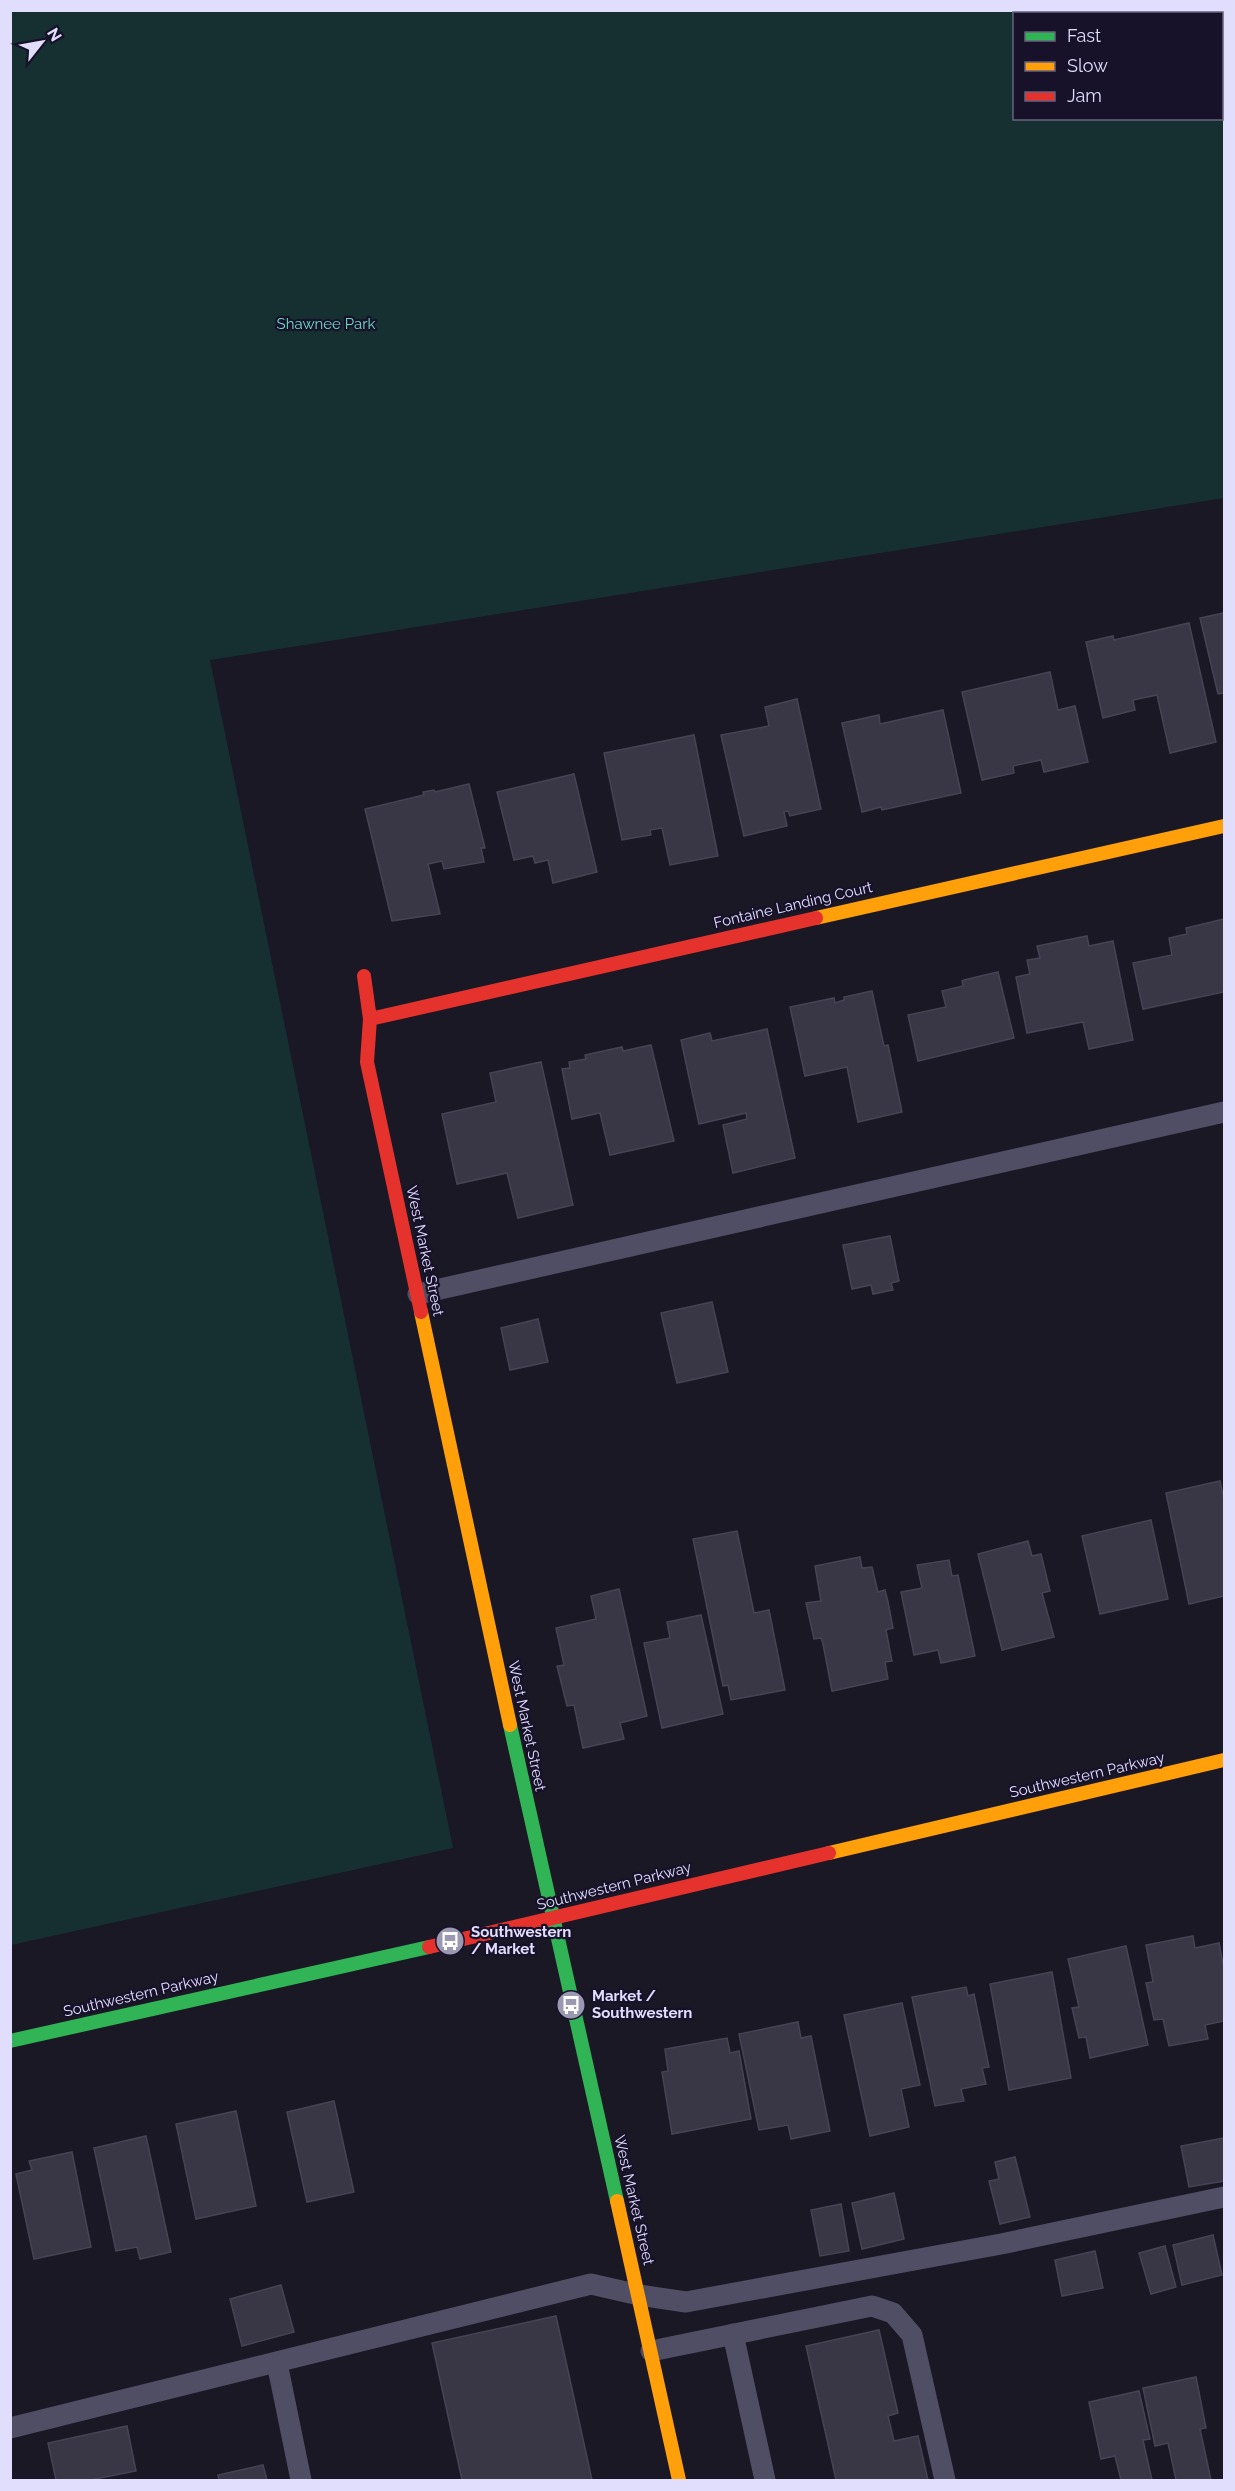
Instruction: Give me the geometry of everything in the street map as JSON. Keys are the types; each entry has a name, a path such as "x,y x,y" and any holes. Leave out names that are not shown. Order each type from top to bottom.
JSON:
{"street":[{"name":"Fontaine Landing Court","path":"370,1019 1224,826"},
{"name":"West Market Street","path":"364,976 370,1019 367,1062 552,1918 639,2295 679,2481"},
{"name":"Southwestern Parkway","path":"10,2041 552,1918 1224,1760"}],"lane":[{"path":"418,1294 1224,1112"},
{"path":"10,2428 591,2284 639,2295 686,2302 1001,2244 1224,2197"},
{"path":"651,2351 872,2306 893,2313 912,2335 945,2481"},
{"path":"733,2334 765,2481"},
{"path":"278,2363 301,2481"}],"green space":[{"name":"Shawnee Park","path":"10,11 1224,11 1224,498 210,660 453,1848 11,1945"}],"building":[{"path":"1224,613 1224,693 1218,694 1200,618"},
{"path":"1189,623 1216,742 1170,753 1157,695 1133,700 1135,710 1103,718 1086,642 1113,636 1114,640"},
{"path":"1050,672 1058,710 1075,706 1088,762 1044,772 1041,760 1013,766 1014,773 982,780 962,692"},
{"path":"797,699 821,809 790,816 788,811 784,812 787,826 744,836 721,735 769,726 765,707"},
{"path":"943,710 961,793 882,810 881,807 862,812 842,723 879,715 880,724"},
{"path":"694,735 718,856 670,865 662,828 650,830 651,835 622,840 604,753"},
{"path":"574,774 597,872 553,883 548,860 535,863 533,856 514,860 497,792"},
{"path":"469,784 485,848 481,848 484,862 444,869 442,861 428,864 440,914 392,921 365,809 424,795 423,792 434,790 435,792"},
{"path":"1224,919 1224,992 1143,1009 1133,963 1172,955 1169,938 1187,934 1186,928"},
{"path":"1087,936 1089,946 1113,941 1133,1040 1089,1049 1083,1022 1027,1033 1016,977 1030,974 1027,960 1040,958 1037,946"},
{"path":"998,972 1014,1038 918,1061 908,1015 946,1007 942,991 963,986 962,981 964,980"},
{"path":"872,991 884,1046 888,1045 902,1112 858,1122 847,1067 805,1076 790,1007 834,998 835,1003 844,1000 844,997"},
{"path":"767,1029 795,1158 733,1173 723,1125 747,1119 746,1113 699,1124 681,1040 710,1033 712,1041"},
{"path":"651,1045 674,1141 610,1155 600,1113 572,1119 562,1069 570,1068 569,1062 586,1059 585,1055 622,1047 623,1051"},
{"path":"541,1062 573,1205 518,1218 507,1173 457,1184 442,1114 496,1102 490,1073"},
{"path":"890,1236 899,1281 891,1283 893,1290 873,1294 871,1285 852,1289 843,1245"},
{"path":"712,1302 728,1372 677,1383 661,1313"},
{"path":"538,1319 548,1362 510,1370 501,1328"},
{"path":"1220,1481 1224,1500 1224,1596 1189,1604 1166,1493"},
{"path":"1151,1520 1168,1599 1100,1614 1082,1536"},
{"path":"737,1531 754,1613 769,1610 785,1690 731,1700 728,1685 723,1686 693,1539"},
{"path":"1028,1541 1032,1556 1041,1554 1050,1591 1042,1593 1054,1637 1002,1650 978,1554"},
{"path":"860,1557 862,1568 872,1567 878,1592 885,1590 893,1628 886,1630 892,1661 885,1662 888,1679 832,1691 823,1644 821,1638 814,1639 806,1603 821,1601 815,1566"},
{"path":"949,1560 952,1576 958,1575 975,1656 941,1663 938,1650 914,1655 901,1592 922,1588 917,1565"},
{"path":"619,1589 647,1716 620,1723 624,1739 583,1748 574,1705 567,1706 557,1666 564,1665 556,1628 596,1619 591,1596"},
{"path":"701,1615 723,1714 662,1728 644,1643 670,1638 667,1622"},
{"path":"1193,1936 1195,1948 1219,1943 1224,1969 1224,2021 1205,2025 1208,2039 1169,2046 1163,2019 1154,2020 1146,1983 1153,1982 1146,1945"},
{"path":"1126,1946 1148,2045 1090,2058 1086,2037 1079,2038 1072,2008 1079,2007 1068,1959"},
{"path":"1052,1972 1071,2078 1009,2090 990,1984"},
{"path":"966,1987 968,1996 974,1994 989,2067 982,2068 986,2084 961,2089 964,2101 935,2106 912,1997"},
{"path":"902,2003 920,2085 901,2089 909,2127 870,2136 844,2015"},
{"path":"798,2022 801,2038 811,2036 830,2131 791,2139 788,2125 759,2130 739,2034"},
{"path":"727,2038 730,2053 739,2051 751,2119 672,2134 662,2072 668,2071 665,2049"},
{"path":"334,2101 354,2192 307,2202 287,2112"},
{"path":"236,2111 256,2206 196,2219 176,2124"},
{"path":"146,2136 171,2252 140,2259 137,2247 116,2251 94,2148"},
{"path":"1224,2138 1224,2181 1189,2187 1181,2146"},
{"path":"72,2152 91,2247 34,2259 16,2174 32,2170 29,2161"},
{"path":"1015,2157 1030,2217 1000,2224 989,2181 999,2179 995,2162"},
{"path":"894,2193 904,2239 862,2249 852,2203"},
{"path":"841,2204 849,2251 820,2256 811,2210"},
{"path":"1213,2235 1222,2275 1182,2285 1173,2245"},
{"path":"1165,2246 1176,2287 1151,2294 1139,2253"},
{"path":"1095,2251 1103,2288 1062,2296 1055,2260"},
{"path":"281,2285 294,2332 242,2346 230,2299"},
{"path":"556,2316 592,2480 462,2480 432,2343"},
{"path":"879,2330 898,2413 888,2416 894,2441 918,2436 928,2480 836,2480 806,2346"},
{"path":"1196,2377 1206,2428 1200,2429 1211,2480 1176,2480 1168,2443 1155,2446 1143,2388"},
{"path":"1139,2391 1150,2439 1143,2440 1152,2480 1121,2480 1115,2456 1101,2459 1089,2402"},
{"path":"127,2426 136,2471 90,2480 56,2480 48,2443"},
{"path":"263,2465 267,2480 219,2480 218,2475"}],"traffic: fast":[{"path":"510,1725 617,2201"},
{"path":"10,2041 429,1947"}],"traffic: slow":[{"path":"816,918 1224,826"},
{"path":"421,1312 510,1725"},
{"path":"829,1853 1224,1760"},
{"path":"617,2201 679,2480"}],"traffic: jam":[{"path":"370,1019 816,918"},
{"path":"364,976 370,1019 367,1062 421,1312"},
{"path":"429,1947 829,1853"}],"place":[{"name":"Southwestern / Market","path":"450,1941"},
{"name":"Market / Southwestern","path":"571,2005"}]}
